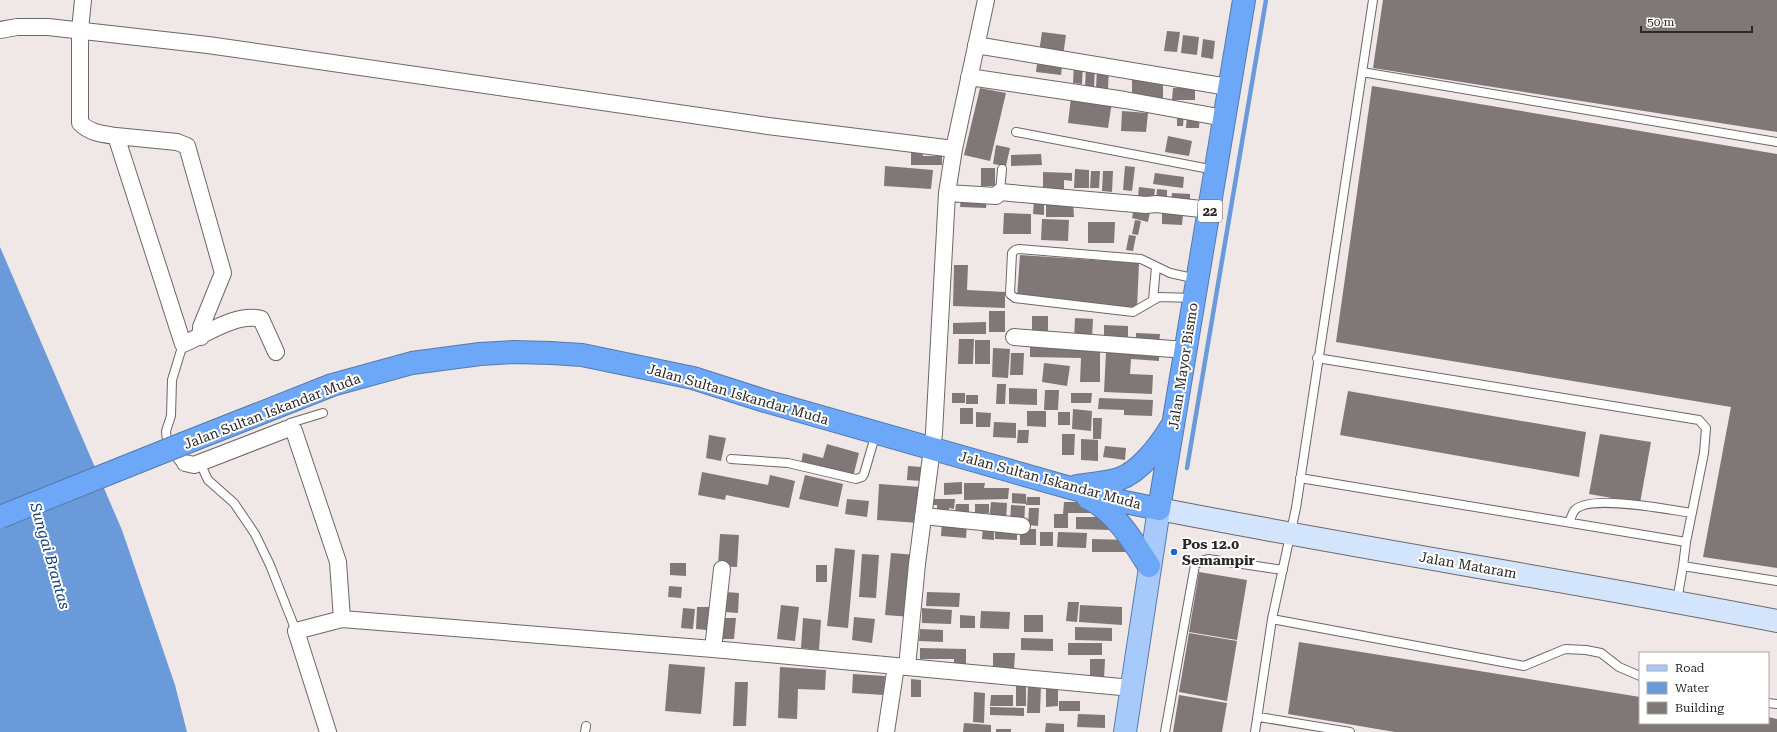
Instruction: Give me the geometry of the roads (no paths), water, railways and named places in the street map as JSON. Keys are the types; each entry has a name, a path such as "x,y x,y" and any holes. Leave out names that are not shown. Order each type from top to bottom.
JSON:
{"highway":[{"name":"Jalan Mayor Bismo","path":"1159,509 1210,210 1228,87 1244,0"},
{"name":"Jalan Sultan Iskandar Muda","path":"0,517 190,456 332,385 412,363 480,354 514,352 582,355 693,378 765,401 1067,488 1159,509"},
{"name":"22","path":"1067,488 1120,479 1134,471 1161,444 1174,422"},
{"path":"1067,488 1095,501 1112,515 1134,542 1149,566"}],"main road":[{"name":"Jalan Mataram","path":"1159,509 1290,535 1677,601 1777,620"},
{"name":"Jalan Mayor Bismo","path":"1125,732 1149,566 1159,509"}],"street":[{"path":"83,0 80,30 80,123 86,129 93,132 116,136 177,142 187,146 223,273 201,327 201,337"},
{"path":"886,732 902,666 936,410 947,193 954,149 986,0"},
{"path":"0,30 17,27 48,27 208,44 768,126 954,149"},
{"path":"976,44 1228,87"},
{"path":"969,77 1125,100 1224,118"},
{"path":"116,136 183,344 201,337 231,321 256,318 261,319 276,352"},
{"path":"947,193 996,196 1000,192 1146,205 1156,204 1210,210"},
{"path":"1014,337 1186,350"},
{"path":"190,456 287,428 294,431 338,562 342,620"},
{"path":"923,516 1022,526"},
{"path":"713,649 722,569"},
{"path":"328,732 296,631 342,620 713,649 1132,688"}],"lane":[{"path":"1255,732 1259,717 1272,620 1290,535 1300,478 1317,358 1373,0"},
{"path":"1362,72 1777,142"},
{"path":"1016,132 1216,170"},
{"path":"1000,192 1002,169"},
{"path":"1019,249 1140,259 1170,273 1196,289 1153,300 1138,311 1129,312 1015,298 1010,294 1012,253 1019,249"},
{"path":"1153,300 1156,267"},
{"path":"183,344 172,380 171,416 166,432 167,441 179,461 190,456 208,480 234,503 255,534 270,565 296,631"},
{"path":"1317,358 1699,420 1706,428 1704,454 1686,542 1677,601"},
{"path":"290,429 290,423 323,413"},
{"path":"731,459 788,463 856,479 862,477 864,474 877,433"},
{"path":"1300,478 1686,542"},
{"path":"1569,522 1574,511 1579,507 1591,503 1617,503 1692,513"},
{"path":"1165,732 1195,565 1200,561 1208,559 1283,570"},
{"path":"1683,566 1777,581"},
{"path":"1272,620 1524,666 1565,649 1586,650 1601,653 1619,667 1639,676"},
{"path":"1259,717 1350,732"}],"water":[{"name":"Sungai Brantas","path":"0,247 122,530 175,685 187,732 0,732"}],"waterway":[{"path":"1187,468 1266,0"}],"place":[{"name":"Pos 12.0 Semampir","path":"1174,552"}]}
